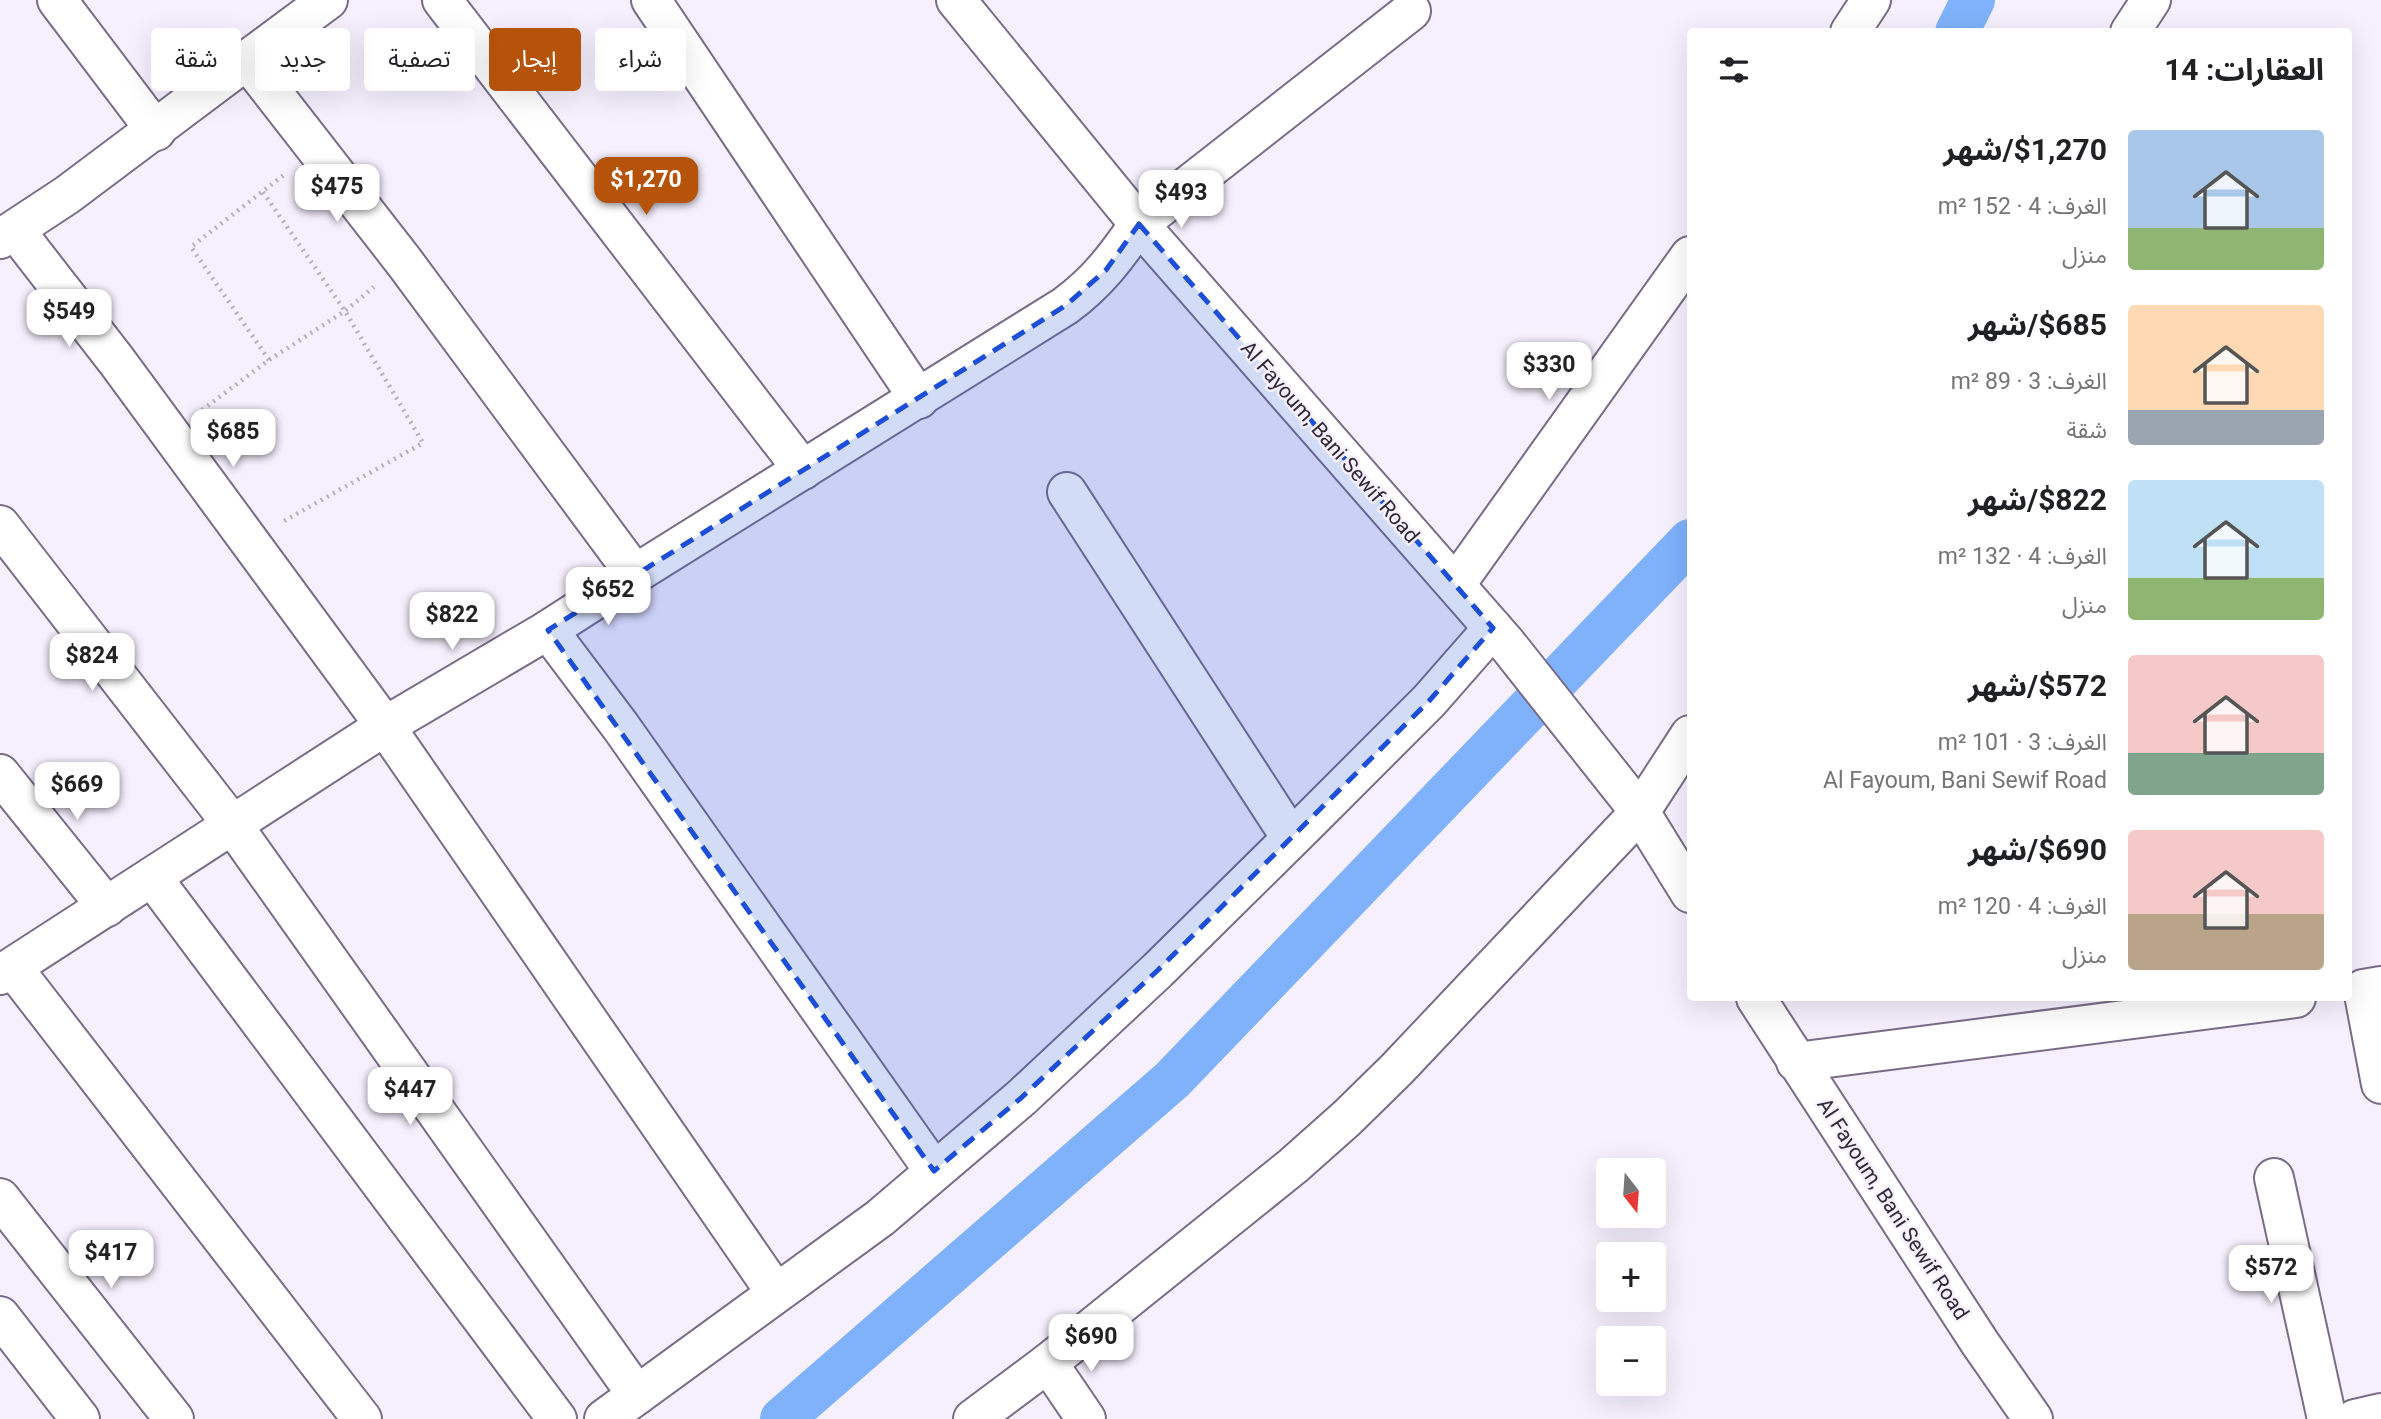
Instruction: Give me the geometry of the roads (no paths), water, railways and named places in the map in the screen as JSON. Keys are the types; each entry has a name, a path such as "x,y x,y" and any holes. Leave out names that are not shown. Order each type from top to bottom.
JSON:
{"main road":[{"path":"57,0 156,131"},
{"path":"442,0 803,470"},
{"path":"651,0 919,398"},
{"name":"Al Fayoum, Bani Sewif Road","path":"956,0 1139,224 1499,636 1640,812 1687,888"},
{"path":"1853,28 1871,0"},
{"path":"2133,28 2151,0"},
{"path":"306,7 247,60 156,131 7,234 170,434 385,726 776,1293"},
{"path":"362,1419 6,971 385,726 548,630 1088,290 1107,270 1139,224 1411,11"},
{"path":"247,60 405,263 635,574"},
{"path":"1456,584 1687,260"},
{"path":"1067,492 1291,838"},
{"path":"0,525 232,824 636,1395"},
{"path":"548,630 621,727 933,1171"},
{"path":"604,1419 880,1218 1041,1080 1158,970 1429,701 1499,636"},
{"path":"973,1419 1048,1363 1293,1166 1347,1118 1397,1069 1640,812 1687,740"},
{"path":"0,774 107,907"},
{"path":"152,877 557,1419"},
{"path":"2364,989 2381,1084"},
{"name":"Al Fayoum, Bani Sewif Road","path":"1757,1001 1980,1343 2033,1419"},
{"path":"1796,1062 2273,1001"},
{"path":"2274,1178 2327,1419"},
{"path":"0,1198 174,1419"},
{"path":"0,1316 79,1419"},
{"path":"1048,1363 1086,1419"},
{"path":"2355,1419 2381,1413"}],"waterway":[{"path":"1959,28 1973,0"},
{"path":"782,1419 1172,1080 1687,544"}]}
